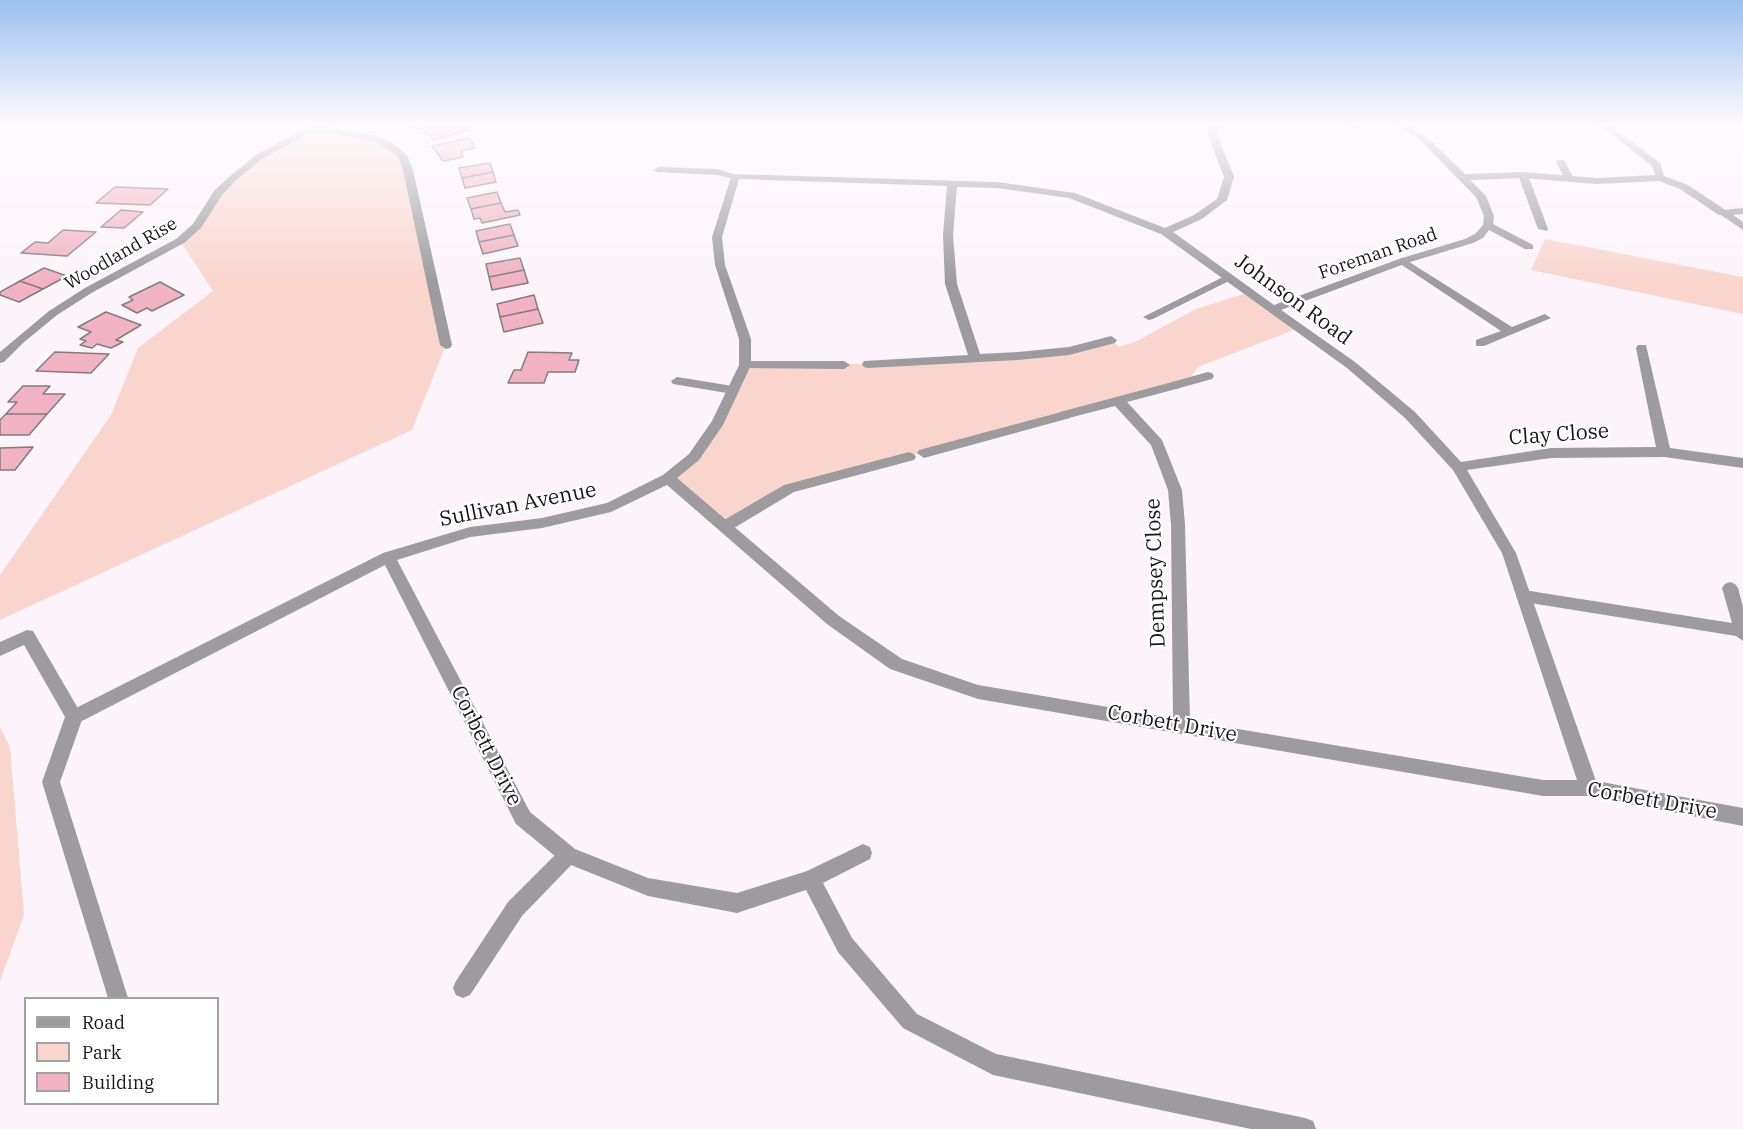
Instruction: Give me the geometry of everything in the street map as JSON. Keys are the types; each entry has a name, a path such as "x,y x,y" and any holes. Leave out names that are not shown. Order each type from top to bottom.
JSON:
{"street":[{"name":"Woodland Rise","path":"0,359 19,340 53,313 88,290 180,242 197,226 218,193 235,177"},
{"path":"409,177 446,345"},
{"name":"Sullivan Avenue","path":"74,717 388,557 470,532 542,523 611,507 668,478 694,457 717,422 745,366 745,339 720,265 717,237 735,177"},
{"name":"Johnson Road","path":"756,177 997,185 1071,195 1165,232 1351,365 1410,415 1458,467 1509,553 1589,788"},
{"path":"1165,232 1198,217 1222,200 1229,177"},
{"path":"1463,177 1472,177"},
{"path":"1463,177 1481,196 1489,216 1488,225 1529,247"},
{"path":"1524,177 1543,229"},
{"path":"1561,177 1597,181 1660,178 1684,187 1743,226"},
{"path":"952,183 948,235 951,284 975,358"},
{"path":"1724,213 1743,211"},
{"name":"Foreman Road","path":"1273,309 1403,261 1469,241 1479,236 1488,225"},
{"path":"1403,261 1510,331"},
{"path":"1149,317 1229,277"},
{"path":"1480,343 1545,318"},
{"path":"868,364 1069,351 1111,340"},
{"path":"1642,348 1664,452"},
{"path":"745,366 844,365"},
{"path":"924,453 1119,402 1208,376"},
{"path":"677,381 734,390"},
{"name":"Dempsey Close","path":"1119,402 1157,443 1175,490 1178,525 1182,726"},
{"name":"Clay Close","path":"1458,467 1551,453 1664,452 1743,463"},
{"path":"724,527 789,488 909,457"},
{"name":"Corbett Drive","path":"668,478 833,620 896,664 978,692 1543,788 1589,788 1743,817"},
{"name":"Corbett Drive","path":"388,557 524,818 568,855 648,887 737,903 811,879 863,853"},
{"path":"1524,596 1742,633 1730,588"},
{"path":"0,649 27,636 74,717 51,782 117,997"},
{"path":"463,988 515,909 568,855"},
{"path":"811,879 845,945 910,1021 993,1064 1305,1129"}],"green space":[{"path":"237,177 407,177 446,345 412,430 0,620 0,575 111,415 138,348 213,291 180,241 218,193"},
{"path":"1545,239 1743,277 1743,314 1531,270"},
{"path":"1250,292 1299,328 1198,367 1188,381 789,488 724,527 668,478 694,457 745,365 868,364 1018,356 1111,340 1119,347 1135,342 1196,309"},
{"path":"0,727 10,747 24,915 0,981"}],"building":[{"path":"494,177 496,182 465,188 462,178"},
{"path":"115,187 168,189 150,205 96,203"},
{"path":"497,192 501,203 471,209 467,198"},
{"path":"501,203 505,212 518,210 520,215 482,223 480,218 474,219 471,209"},
{"path":"121,210 143,212 124,228 101,227"},
{"path":"510,224 514,235 479,242 476,231"},
{"path":"63,230 96,232 67,256 21,253 35,242 48,243"},
{"path":"514,235 518,246 483,254 479,242"},
{"path":"520,258 524,270 489,277 486,264"},
{"path":"44,268 67,276 43,289 20,281"},
{"path":"524,270 528,283 492,290 489,277"},
{"path":"20,281 43,289 19,302 0,295 0,292"},
{"path":"160,282 184,295 152,311 147,308 137,313 122,305 133,300 129,297"},
{"path":"534,295 538,309 500,317 497,304"},
{"path":"538,309 543,323 504,332 500,317"},
{"path":"106,312 141,325 116,340 123,342 111,348 97,344 92,348 80,345 86,341 80,339 91,332 78,327"},
{"path":"55,352 109,354 91,373 36,371"},
{"path":"528,352 572,353 569,360 579,360 575,372 548,372 544,383 508,383 514,370 521,370"},
{"path":"23,386 50,386 43,394 65,394 47,414 6,414 17,402 8,402"},
{"path":"6,414 47,414 29,435 0,435 0,420"},
{"path":"33,447 15,470 0,470 0,448"}]}
